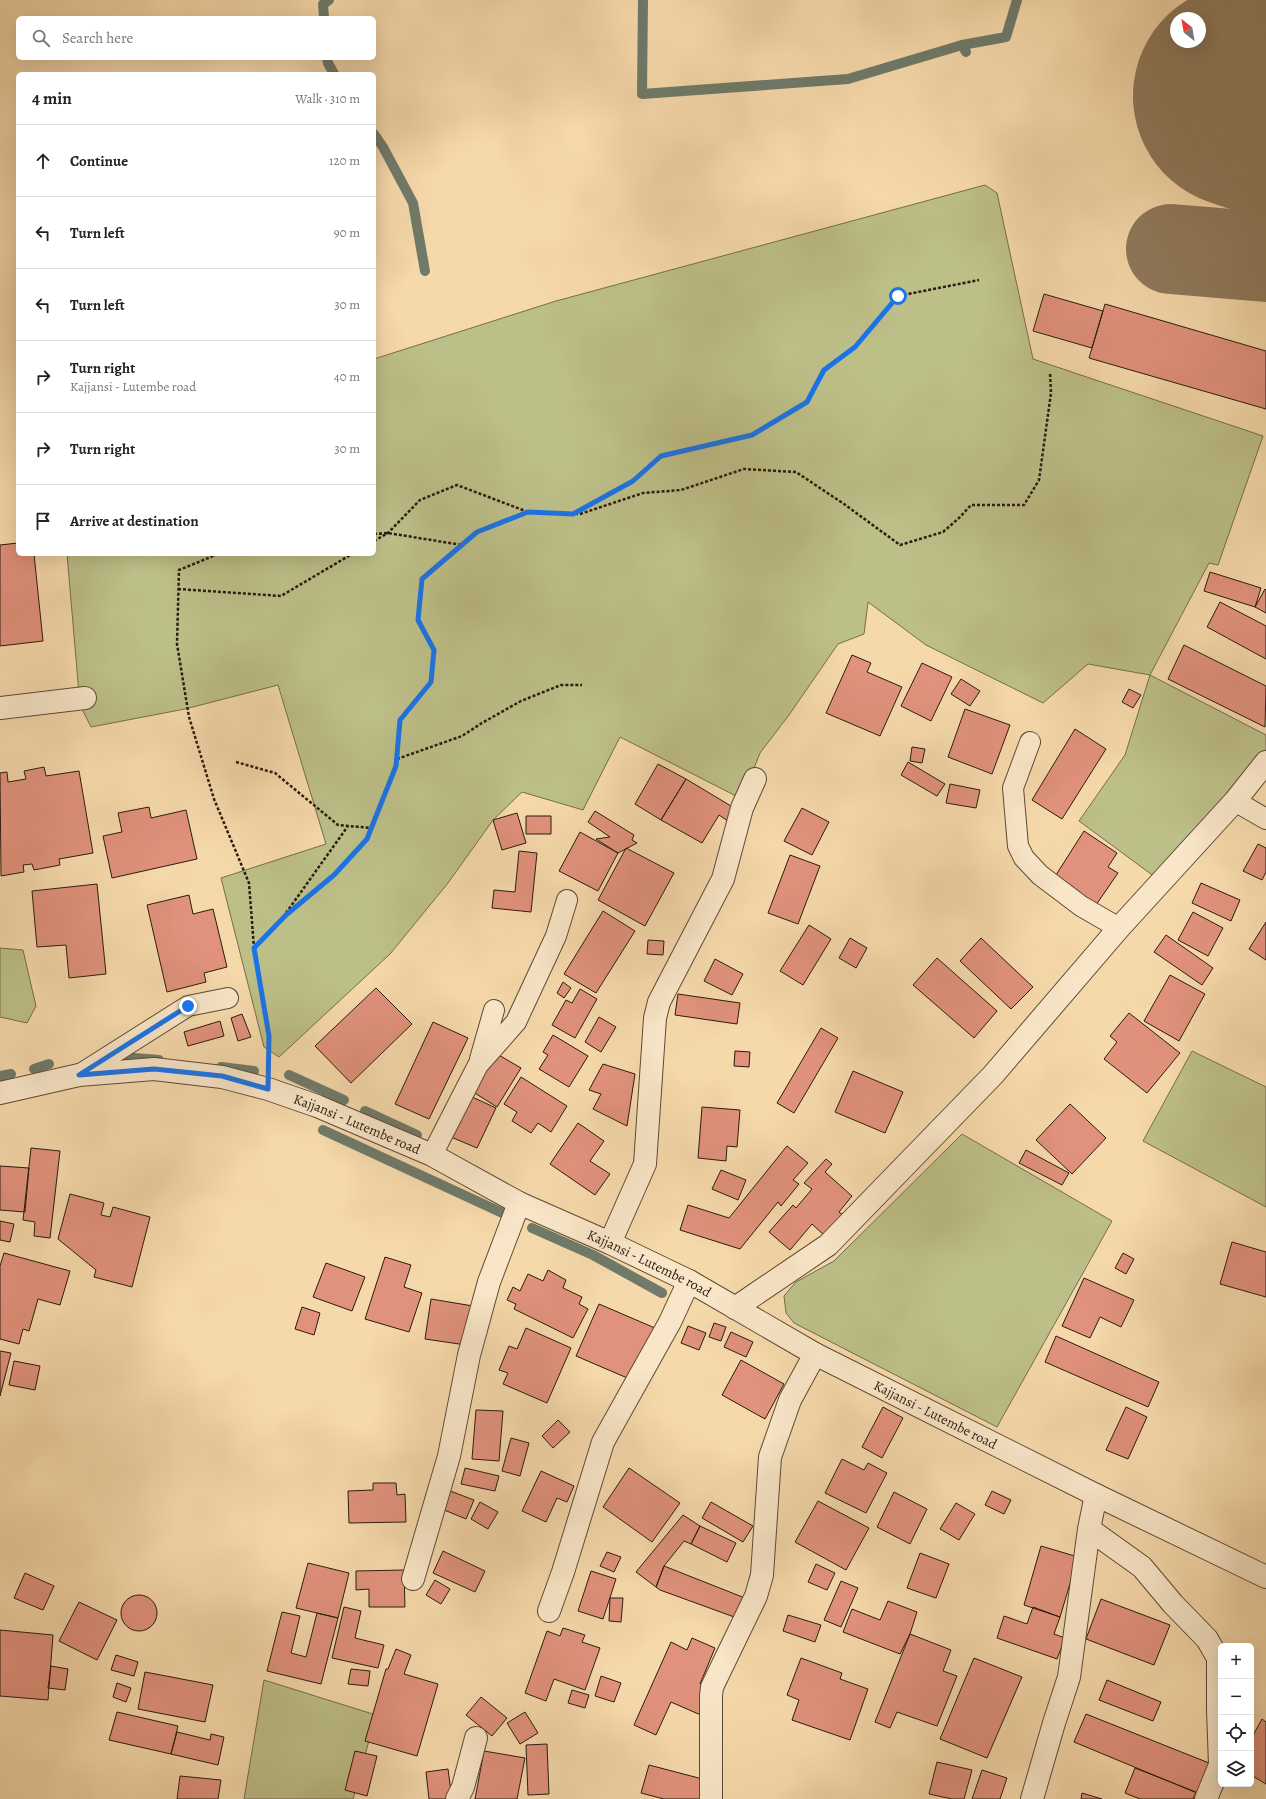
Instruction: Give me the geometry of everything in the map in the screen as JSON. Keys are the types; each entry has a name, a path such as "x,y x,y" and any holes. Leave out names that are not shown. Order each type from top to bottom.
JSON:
{"street":[{"path":"0,708 85,698"},
{"path":"735,1308 828,1245 993,1075 1119,928 1235,801 1266,762"},
{"path":"610,1243 646,1164 655,1018 659,1002 723,879 742,808 754,779"},
{"name":"Kajjansi - Lutembe road","path":"0,1093 79,1075 154,1069 222,1076 268,1089 348,1118 432,1155 518,1203 610,1243 689,1281 815,1354 1096,1495 1266,1577"},
{"path":"413,1580 449,1456 469,1355 489,1282 518,1203"},
{"path":"550,1611 603,1442 670,1322 689,1281"},
{"path":"711,1799 712,1687 756,1596 762,1575 770,1458 790,1400 815,1354"},
{"path":"1032,1799 1069,1677 1089,1528 1096,1495"},
{"path":"1089,1528 1142,1567 1172,1604 1207,1639 1218,1658 1220,1764 1206,1799"},
{"path":"457,1799 463,1786 476,1738"}],"lane":[{"path":"1030,742 1013,788 1018,846 1024,858 1040,874 1081,906 1119,928"},
{"path":"1235,801 1266,819"},
{"path":"478,1065 516,1022 556,936 567,900"},
{"path":"79,1075 188,1006 228,998"},
{"path":"432,1155 478,1065 494,1010"}],"path":[{"path":"573,514 633,481 661,456 752,435 807,402 824,370 855,347 898,296 979,280"},
{"path":"376,540 388,533 420,500 457,485 528,512 580,514 643,493 681,490 744,469 796,472 844,504 900,545 943,532 959,518 971,504 1024,505 1039,480 1051,393 1050,372"},
{"path":"254,948 281,920 334,875 367,839 396,766 400,720 431,682 434,650 418,620 422,579 477,532 528,512"},
{"path":"376,534 388,533 462,545"},
{"path":"213,556 179,570 177,644 189,716 214,798 249,883 254,948 269,1036 268,1089"},
{"path":"178,589 281,596 349,556"},
{"path":"397,759 462,736 521,701 561,685 582,684"},
{"path":"236,762 275,773 338,825 371,828"},
{"path":"281,920 348,826"}],"green space":[{"path":"985,185 997,193 1033,359 1263,436 1218,565 1209,563 1150,675 1088,664 1043,703 926,645 868,602 864,634 838,644 789,715 760,753 742,799 620,737 583,810 522,792 493,820 448,883 390,954 279,1057 264,1047 221,878 326,844 278,685 185,709 91,727 80,705 67,556 376,556 376,358 556,301"},
{"path":"1150,675 1266,735 1266,750 1155,877 1079,821 1125,755"},
{"path":"0,948 23,950 36,1006 27,1023 0,1017"},
{"path":"1192,1051 1266,1087 1266,1207 1143,1141"},
{"path":"962,1134 1112,1221 997,1427 794,1323 786,1313 784,1296 796,1282 834,1261"},
{"path":"264,1680 376,1715 353,1799 244,1799"}],"building":[{"path":"1044,294 1103,311 1092,348 1033,331"},
{"path":"1105,304 1266,351 1266,409 1089,358"},
{"path":"16,543 16,556 34,556 43,641 0,646 0,545"},
{"path":"1210,572 1261,588 1255,607 1204,591"},
{"path":"1265,589 1266,590 1266,613 1255,607"},
{"path":"1220,602 1266,626 1266,659 1207,627"},
{"path":"1184,645 1266,686 1265,727 1168,679"},
{"path":"852,655 871,663 867,672 902,687 880,736 826,713"},
{"path":"922,663 952,677 931,721 901,706"},
{"path":"961,679 980,691 970,706 951,694"},
{"path":"1129,689 1141,695 1133,708 1122,702"},
{"path":"965,709 1010,725 992,774 948,757"},
{"path":"1075,729 1106,749 1062,819 1032,800"},
{"path":"912,747 925,749 922,763 910,761"},
{"path":"908,762 945,784 937,796 901,775"},
{"path":"658,764 686,779 661,820 635,804"},
{"path":"44,767 46,776 79,771 93,853 59,859 60,865 34,870 32,864 23,865 24,872 1,876 0,773 7,772 8,782 26,779 24,771"},
{"path":"686,779 736,809 728,821 719,815 702,843 661,820"},
{"path":"950,784 980,790 976,808 946,803"},
{"path":"149,807 151,818 186,810 197,859 112,878 103,836 122,832 118,813"},
{"path":"802,808 829,822 812,855 784,841"},
{"path":"595,811 634,835 632,840 637,843 618,853 596,839 610,837 588,822"},
{"path":"517,813 526,843 502,850 493,820"},
{"path":"526,816 551,816 551,834 526,834"},
{"path":"1084,831 1117,853 1108,867 1118,873 1096,905 1054,878"},
{"path":"580,832 618,853 598,891 559,871"},
{"path":"1258,844 1266,848 1266,872 1262,880 1243,871"},
{"path":"626,848 674,873 645,926 598,900"},
{"path":"519,851 537,853 531,912 492,908 494,890 515,892"},
{"path":"790,855 820,866 798,924 768,913"},
{"path":"1201,883 1240,900 1231,921 1192,903"},
{"path":"97,884 106,974 69,978 66,945 37,947 32,891"},
{"path":"189,895 193,914 213,909 227,967 204,973 206,982 167,992 147,905"},
{"path":"603,911 635,931 596,993 564,974"},
{"path":"1193,912 1223,928 1208,956 1178,940"},
{"path":"1266,922 1266,960 1249,949"},
{"path":"809,925 831,939 803,985 780,971"},
{"path":"1166,935 1213,968 1202,985 1154,952"},
{"path":"850,938 867,948 856,968 839,958"},
{"path":"981,938 1033,987 1011,1009 960,961"},
{"path":"648,940 664,941 663,955 647,954"},
{"path":"937,958 997,1011 974,1038 913,985"},
{"path":"715,959 743,974 732,995 704,981"},
{"path":"1170,975 1205,994 1179,1041 1144,1021"},
{"path":"563,982 571,988 564,998 557,993"},
{"path":"376,988 412,1024 351,1083 315,1046"},
{"path":"580,989 597,999 575,1038 552,1025 566,1000 572,1003"},
{"path":"678,994 740,1003 737,1024 675,1015"},
{"path":"1129,1013 1180,1053 1147,1093 1104,1059 1117,1042 1110,1036"},
{"path":"242,1014 251,1037 238,1041 231,1018"},
{"path":"599,1017 616,1027 601,1052 585,1042"},
{"path":"220,1021 224,1036 188,1046 184,1032"},
{"path":"433,1022 468,1038 429,1119 395,1104"},
{"path":"821,1028 838,1038 794,1113 777,1103"},
{"path":"553,1035 588,1056 569,1087 539,1069 548,1055 543,1052"},
{"path":"735,1051 750,1052 749,1067 734,1066"},
{"path":"497,1054 521,1068 497,1107 473,1092"},
{"path":"603,1064 635,1074 627,1126 593,1109 601,1094 589,1090"},
{"path":"853,1071 903,1092 885,1133 835,1112"},
{"path":"521,1077 567,1106 551,1132 538,1123 531,1133 512,1121 517,1112 504,1104"},
{"path":"470,1096 496,1108 477,1148 451,1137"},
{"path":"1070,1104 1106,1138 1072,1174 1036,1140"},
{"path":"702,1107 740,1110 737,1147 727,1146 726,1161 698,1158"},
{"path":"578,1123 604,1141 590,1161 610,1174 595,1195 550,1164"},
{"path":"787,1146 808,1163 793,1180 799,1184 781,1206 778,1202 740,1249 680,1230 688,1205 729,1218"},
{"path":"31,1148 60,1151 50,1238 34,1236 35,1222 23,1220"},
{"path":"1026,1150 1069,1173 1062,1185 1019,1163"},
{"path":"826,1159 832,1164 825,1172 852,1196 839,1212 843,1215 825,1236 812,1224 790,1250 769,1232 793,1205 796,1208 812,1189 804,1183"},
{"path":"0,1166 29,1168 25,1212 0,1210"},
{"path":"721,1170 746,1180 738,1200 712,1189"},
{"path":"70,1194 104,1203 101,1215 110,1217 113,1207 150,1217 132,1287 94,1277 96,1270 58,1239"},
{"path":"0,1221 14,1224 10,1242 0,1240"},
{"path":"1232,1242 1266,1252 1266,1297 1220,1284"},
{"path":"4,1253 70,1271 60,1305 38,1299 29,1331 23,1329 19,1344 0,1339 0,1266"},
{"path":"1123,1253 1134,1259 1126,1274 1115,1268"},
{"path":"385,1257 411,1265 404,1287 422,1293 409,1332 365,1319"},
{"path":"326,1263 365,1277 352,1311 313,1297"},
{"path":"548,1270 566,1280 563,1288 582,1297 579,1304 588,1309 573,1338 514,1309 516,1304 507,1300 513,1287 520,1291 528,1274 543,1281"},
{"path":"1084,1278 1134,1300 1121,1327 1100,1317 1090,1338 1062,1326"},
{"path":"431,1299 473,1306 466,1345 425,1339"},
{"path":"599,1304 655,1328 632,1380 576,1356"},
{"path":"302,1307 320,1313 314,1335 295,1329"},
{"path":"714,1323 726,1327 721,1341 709,1337"},
{"path":"688,1326 706,1333 699,1350 681,1343"},
{"path":"526,1328 571,1348 547,1403 503,1384 508,1373 499,1370 509,1346 517,1349"},
{"path":"731,1332 753,1342 746,1357 724,1347"},
{"path":"1056,1336 1159,1382 1148,1407 1045,1362"},
{"path":"0,1351 11,1353 0,1396"},
{"path":"741,1360 784,1384 765,1419 722,1395"},
{"path":"14,1361 40,1366 35,1390 9,1385"},
{"path":"883,1407 903,1418 882,1458 862,1447"},
{"path":"1126,1407 1147,1417 1128,1459 1106,1450"},
{"path":"476,1410 503,1411 499,1461 472,1459"},
{"path":"558,1420 570,1432 553,1448 542,1436"},
{"path":"511,1438 529,1443 520,1476 502,1471"},
{"path":"842,1459 864,1470 868,1463 887,1473 866,1513 825,1493"},
{"path":"465,1468 499,1476 495,1491 461,1484"},
{"path":"629,1468 680,1503 652,1542 603,1507"},
{"path":"541,1471 574,1486 567,1502 557,1498 546,1522 522,1511"},
{"path":"373,1483 396,1483 397,1495 405,1494 406,1522 349,1523 348,1491 373,1490"},
{"path":"445,1489 474,1500 466,1519 437,1507"},
{"path":"992,1491 1011,1500 1004,1514 985,1505"},
{"path":"894,1492 927,1509 910,1544 877,1527"},
{"path":"818,1501 869,1528 846,1570 795,1542"},
{"path":"480,1502 498,1512 488,1529 471,1519"},
{"path":"711,1502 753,1526 743,1542 702,1518"},
{"path":"956,1503 975,1514 959,1540 940,1529"},
{"path":"683,1515 700,1526 691,1544 684,1541 664,1566 656,1587 636,1572"},
{"path":"700,1526 736,1543 727,1562 691,1544"},
{"path":"1041,1546 1078,1557 1060,1617 1024,1605"},
{"path":"443,1551 485,1571 475,1592 433,1573"},
{"path":"607,1552 621,1557 614,1572 600,1566"},
{"path":"920,1553 949,1564 936,1598 907,1588"},
{"path":"308,1563 349,1573 338,1618 296,1608"},
{"path":"816,1564 835,1573 827,1590 808,1582"},
{"path":"664,1566 745,1598 737,1618 660,1590 656,1587"},
{"path":"404,1570 405,1607 369,1607 369,1589 356,1590 356,1571"},
{"path":"591,1571 616,1579 603,1619 578,1611"},
{"path":"25,1573 54,1586 43,1610 14,1598"},
{"path":"435,1580 450,1589 441,1604 426,1595"},
{"path":"841,1581 858,1588 841,1627 824,1620"},
{"path":"139,1595 152,1600 157,1613 152,1626 139,1631 126,1626 121,1613 126,1600"},
{"path":"610,1598 623,1598 621,1622 609,1621"},
{"path":"1101,1599 1170,1625 1154,1665 1086,1639"},
{"path":"888,1601 917,1612 910,1634 900,1654 843,1632 852,1609 880,1620"},
{"path":"79,1602 117,1620 97,1660 59,1641"},
{"path":"344,1607 361,1611 355,1638 384,1645 378,1668 332,1658"},
{"path":"1033,1607 1060,1617 1054,1634 1065,1638 1057,1659 997,1638 1004,1616 1027,1624"},
{"path":"282,1612 300,1616 291,1653 306,1657 317,1613 338,1618 321,1684 267,1671"},
{"path":"788,1615 821,1625 815,1642 783,1631"},
{"path":"563,1628 585,1635 582,1642 600,1648 585,1690 554,1679 546,1701 525,1693 547,1631 560,1636"},
{"path":"0,1630 53,1635 48,1700 0,1696"},
{"path":"910,1634 951,1650 943,1671 957,1676 937,1726 897,1712 890,1728 875,1722"},
{"path":"692,1638 715,1648 700,1684 714,1690 703,1716 671,1702 656,1735 634,1725 671,1642 687,1650"},
{"path":"396,1649 411,1655 404,1674 438,1684 417,1756 365,1741 386,1669 388,1669"},
{"path":"116,1655 138,1662 134,1676 111,1670"},
{"path":"801,1658 842,1673 840,1679 868,1689 850,1740 792,1720 799,1700 787,1695"},
{"path":"974,1658 1022,1677 987,1758 940,1739"},
{"path":"51,1666 68,1669 65,1690 48,1688"},
{"path":"351,1669 370,1671 368,1686 348,1684"},
{"path":"145,1672 213,1685 205,1722 138,1709"},
{"path":"601,1676 621,1683 614,1702 595,1696"},
{"path":"1107,1680 1161,1702 1153,1721 1099,1700"},
{"path":"117,1683 131,1688 126,1702 113,1697"},
{"path":"572,1690 589,1695 585,1708 568,1703"},
{"path":"481,1697 507,1718 492,1736 466,1715"},
{"path":"117,1712 178,1726 171,1754 109,1740"},
{"path":"525,1712 538,1733 520,1744 507,1723"},
{"path":"1086,1714 1209,1763 1197,1793 1074,1742"},
{"path":"1262,1719 1266,1722 1266,1784 1254,1777 1254,1734"},
{"path":"177,1732 210,1740 211,1734 224,1737 218,1765 171,1754"},
{"path":"547,1744 549,1794 528,1795 526,1745"},
{"path":"355,1751 377,1756 367,1796 345,1790"},
{"path":"484,1751 525,1758 517,1799 475,1799"},
{"path":"937,1762 972,1770 964,1799 952,1799 929,1794"},
{"path":"649,1765 714,1782 709,1799 664,1799 641,1793"},
{"path":"1135,1768 1196,1792 1193,1799 1140,1799 1125,1793"},
{"path":"448,1769 452,1799 429,1799 426,1772"},
{"path":"982,1770 1007,1778 1000,1799 972,1799"},
{"path":"180,1776 221,1780 218,1799 177,1799"},
{"path":"1082,1793 1102,1799 1081,1799"}],"waterway":[{"path":"324,16 323,4 329,0"},
{"path":"643,0 642,94 848,79 962,45"},
{"path":"966,52 962,45 1006,37 1017,0"},
{"path":"327,60 333,72"},
{"path":"376,137 413,203 425,271"},
{"path":"122,1060 134,1058 159,1060"},
{"path":"34,1069 49,1064"},
{"path":"221,1067 254,1071"},
{"path":"0,1076 11,1074"},
{"path":"289,1075 344,1100"},
{"path":"365,1111 417,1135"},
{"path":"323,1130 511,1217"},
{"path":"532,1228 593,1255 662,1293"}],"taxiway":[{"path":"1171,249 1266,257"}],"runway":[{"path":"1245,96 1266,103"}],"route":[{"path":"188,1006 79,1075 154,1069 222,1076 268,1089 269,1036 254,948 286,915 334,875 367,839 396,766 400,720 431,682 434,650 418,620 422,579 477,532 528,512 573,514 633,481 661,456 752,435 807,402 824,370 855,347 898,296"}]}
